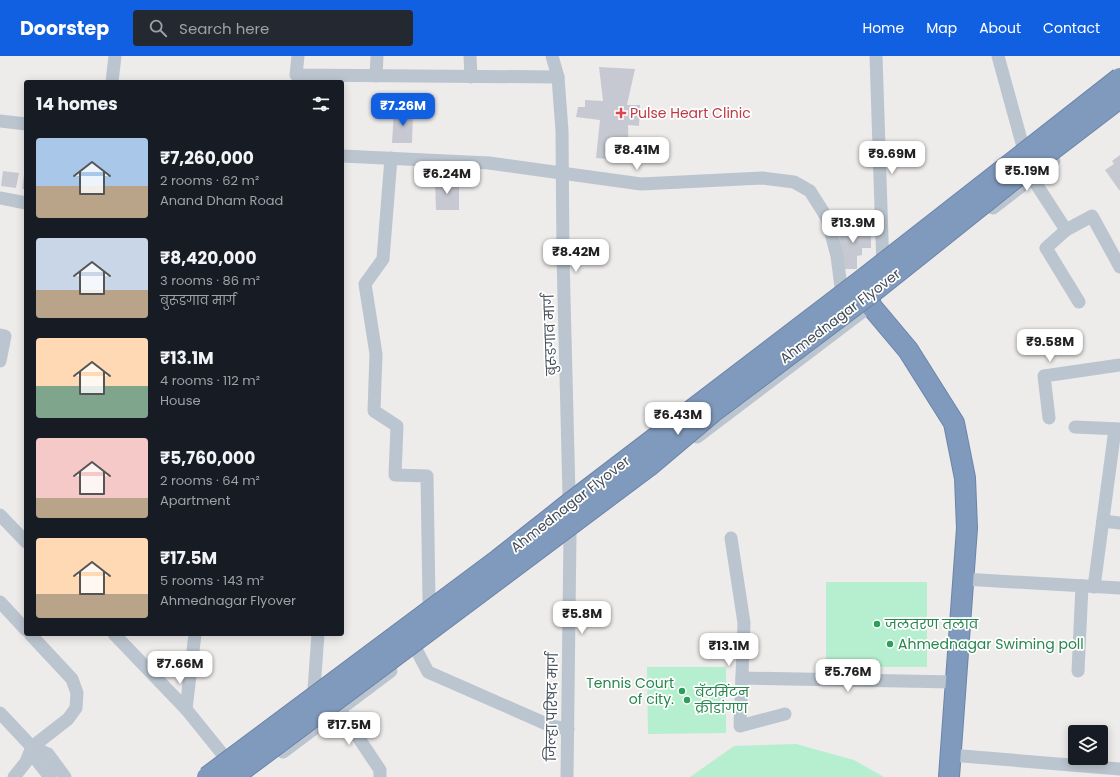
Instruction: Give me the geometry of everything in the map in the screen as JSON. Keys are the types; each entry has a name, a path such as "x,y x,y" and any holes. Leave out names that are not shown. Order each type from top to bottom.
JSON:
{"highway":[{"name":"Ahmednagar Flyover","path":"207,777 499,560 566,506 862,280 1120,78"},
{"name":"Ahmednagar Flyover","path":"233,777 648,466 713,412 874,291 1018,176 1120,98"},
{"path":"864,270 878,300 954,423 965,478 967,528 949,777"}],"street":[{"path":"112,80 115,56"},
{"path":"298,56 296,75 558,77"},
{"path":"376,76 377,56"},
{"path":"470,56 471,77"},
{"name":"बुरूडगाव मार्ग","path":"552,56 558,77 562,172 570,494"},
{"path":"876,56 882,257 878,300"},
{"path":"998,56 1032,178 1066,230"},
{"path":"195,777 314,689 715,382 882,257 1120,70"},
{"path":"249,777 340,710 878,300 1120,110"},
{"path":"0,121 24,124"},
{"path":"344,156 489,163 641,184 762,178 794,182 810,191 827,218 837,256 842,287"},
{"path":"391,158 383,259 364,284 376,354 374,411 397,426 395,475 426,476 429,600"},
{"path":"0,198 24,203"},
{"path":"1079,302 1046,248 1066,230 1092,216 1120,267"},
{"path":"0,335 5,336 0,361"},
{"path":"1049,418 1044,376 1120,365"},
{"path":"1075,427 1118,429 1103,521 1088,586 1078,672"},
{"name":"जिल्हा परिषद मार्ग","path":"567,777 570,494"},
{"path":"0,515 24,540"},
{"path":"1103,521 1120,522"},
{"path":"731,538 744,623 740,726 785,714"},
{"path":"963,580 1120,588"},
{"path":"0,602 24,628"},
{"path":"14,777 26,762 32,747 68,719 76,708 77,693 72,679 32,636"},
{"path":"116,636 186,709 224,756"},
{"path":"186,709 195,636"},
{"path":"314,689 318,636"},
{"path":"417,651 428,672 550,726 568,729"},
{"path":"742,678 955,682"},
{"path":"340,710 380,770 380,777"},
{"path":"0,713 32,747 38,762 50,777"},
{"path":"32,747 48,754 65,777"},
{"path":"950,755 1120,769"}],"green space":[{"name":"जलतरण तलाव","path":"826,582 927,582 927,667 826,667"},
{"name":"बॅटमिंटन क्रीडांगण","path":"647,667 726,667 726,733 648,734"},
{"path":"796,744 854,760 884,777 690,777 734,746"}],"building":[{"path":"599,67 635,69 627,105 640,105 639,126 628,125 629,161 596,158 600,120 576,117 578,107 585,107 585,100 603,101"},
{"path":"394,111 413,112 412,143 392,143"},
{"path":"1120,155 1119,190 1105,170 1114,164 1112,161"},
{"path":"3,171 19,173 16,188 1,186"},
{"path":"24,175 24,189 22,189"},
{"path":"435,181 459,181 459,210 436,210"},
{"path":"871,225 871,248 862,248 862,255 857,256 857,269 840,269 839,226"}],"place":[{"name":"Pulse Heart Clinic","path":"621,113"},
{"name":"जलतरण तलाव","path":"877,624"},
{"name":"Ahmednagar Swiming poll","path":"890,644"},
{"name":"Tennis Court of city.","path":"682,691"},
{"name":"बॅटमिंटन क्रीडांगण","path":"687,700"}]}
